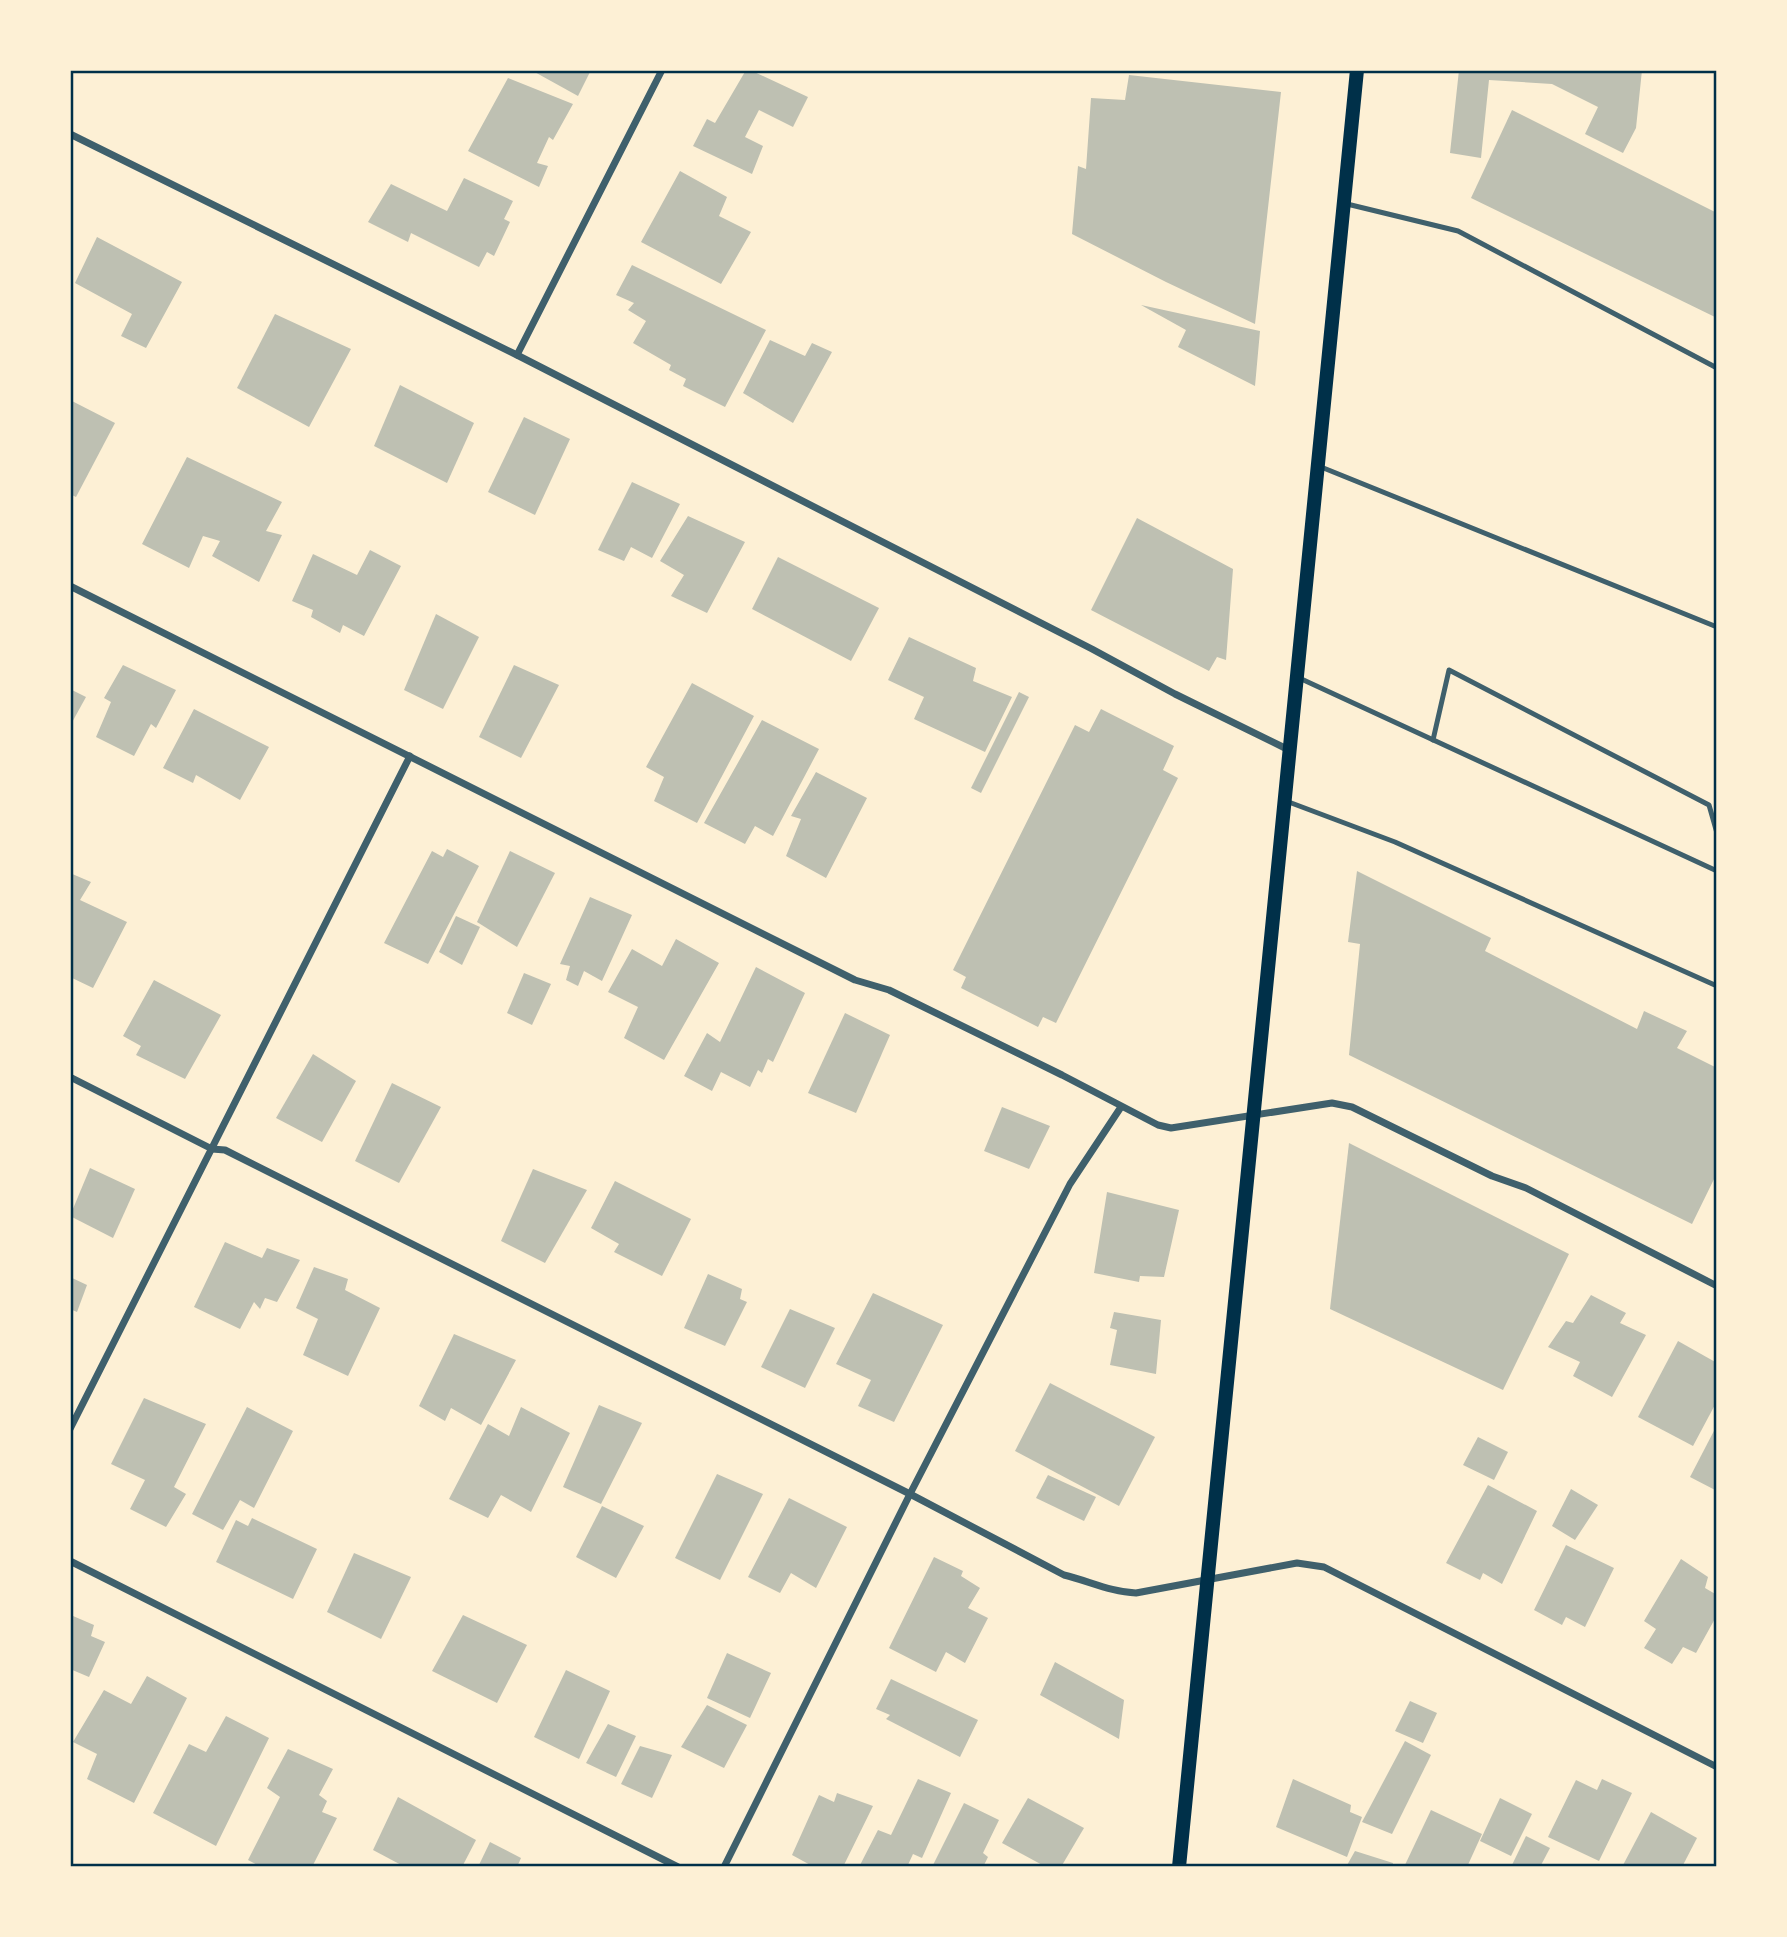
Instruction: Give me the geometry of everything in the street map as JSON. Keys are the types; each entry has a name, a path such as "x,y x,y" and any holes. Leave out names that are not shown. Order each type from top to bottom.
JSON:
{"main road":[{"path":"1179,1867 1357,70"}],"street":[{"path":"517,355 662,70"},
{"path":"70,134 517,355 1289,750"},
{"path":"70,586 843,974 901,996 1158,1125 1171,1128 1332,1103 1352,1107 1492,1176 1526,1188 1717,1286"},
{"path":"70,1429 410,757"},
{"path":"70,1077 212,1149 225,1150 910,1494 1064,1575 1118,1592 1136,1593 1297,1563 1324,1567 1717,1767"},
{"path":"724,1867 910,1494 1070,1184 1121,1107"},
{"path":"70,1561 678,1867"}],"lane":[{"path":"1344,203 1458,231 1717,368"},
{"path":"1318,466 1717,627"},
{"path":"1433,740 1449,670 1709,805 1717,833"},
{"path":"1297,677 1717,871"},
{"path":"1283,800 1395,842 1717,986"}],"building":[{"path":"531,70 591,70 578,96"},
{"path":"746,70 808,97 793,127 759,110 745,137 763,146 752,174 693,146 707,119 715,123"},
{"path":"1459,70 1642,70 1636,128 1623,153 1585,134 1598,107 1552,84 1489,80 1481,158 1450,153"},
{"path":"1129,75 1281,92 1255,324 1072,234 1078,166 1086,169 1091,98 1125,100"},
{"path":"508,78 573,104 553,140 549,137 537,163 548,166 539,187 468,151"},
{"path":"1512,110 1717,213 1717,318 1471,198"},
{"path":"680,171 727,197 719,216 751,232 721,284 641,242"},
{"path":"464,178 513,201 504,219 510,222 494,256 487,252 479,267 411,233 408,242 368,222 391,184 447,211"},
{"path":"97,237 182,282 146,348 121,336 132,314 75,283"},
{"path":"632,265 766,330 725,407 683,386 686,379 669,370 671,365 633,343 646,321 628,310 634,303 616,295"},
{"path":"1141,305 1260,331 1255,386 1178,347 1186,330"},
{"path":"275,314 351,349 309,427 237,388"},
{"path":"770,340 805,356 812,343 832,352 793,423 743,393"},
{"path":"400,385 474,423 447,483 374,446"},
{"path":"70,400 115,423 76,497 70,494"},
{"path":"524,417 570,439 535,515 488,492"},
{"path":"187,457 282,502 266,531 282,535 259,582 212,556 220,541 203,536 189,568 142,544"},
{"path":"632,482 680,504 652,558 631,547 624,561 598,550"},
{"path":"688,516 745,542 707,613 671,596 684,575 660,561"},
{"path":"1137,518 1233,569 1226,660 1217,657 1209,671 1091,610"},
{"path":"370,550 401,566 364,636 343,625 340,633 311,617 313,610 292,601 313,554 357,575"},
{"path":"778,557 879,608 851,661 752,609"},
{"path":"436,614 479,637 443,709 404,690"},
{"path":"909,637 976,668 973,681 1012,697 985,752 914,719 924,697 888,680"},
{"path":"123,665 176,690 156,728 151,724 134,756 96,737 111,702 104,698"},
{"path":"514,665 559,685 521,758 479,737"},
{"path":"692,683 754,716 697,823 654,801 664,777 646,767"},
{"path":"70,689 86,697 70,726"},
{"path":"1019,692 1029,697 981,793 971,788"},
{"path":"194,709 269,747 240,800 196,775 193,783 163,768"},
{"path":"1101,709 1174,746 1163,770 1178,778 1056,1023 1043,1017 1038,1027 961,988 966,977 953,970 1075,725 1089,732"},
{"path":"762,720 819,749 773,836 755,826 745,844 704,823"},
{"path":"816,772 867,798 826,878 786,856 801,819 791,816"},
{"path":"447,849 479,866 428,964 384,943 432,851 443,857"},
{"path":"510,851 555,873 517,947 477,922"},
{"path":"1357,871 1491,938 1485,951 1637,1029 1644,1011 1687,1031 1677,1048 1717,1068 1717,1173 1692,1224 1349,1055 1360,944 1348,942"},
{"path":"70,873 91,882 80,900 127,922 93,988 70,977"},
{"path":"590,897 632,915 602,981 584,971 578,986 566,980 570,966 560,964"},
{"path":"456,916 480,927 462,965 439,952"},
{"path":"676,939 719,963 664,1060 624,1038 638,1007 608,992 632,949 662,966"},
{"path":"756,967 805,993 773,1062 768,1059 762,1073 758,1070 750,1087 721,1072 712,1091 684,1076 707,1033 720,1042"},
{"path":"524,973 551,984 532,1025 507,1013"},
{"path":"154,980 221,1015 185,1079 136,1055 141,1046 123,1036"},
{"path":"845,1013 890,1035 856,1113 808,1093"},
{"path":"313,1054 356,1081 322,1142 276,1118"},
{"path":"392,1083 441,1107 399,1183 355,1161"},
{"path":"1002,1107 1050,1126 1029,1169 984,1151"},
{"path":"1349,1143 1569,1254 1503,1390 1330,1309"},
{"path":"90,1168 135,1189 113,1238 70,1216"},
{"path":"533,1169 587,1190 545,1263 501,1241"},
{"path":"615,1181 691,1219 662,1276 614,1252 619,1244 591,1228"},
{"path":"1107,1192 1179,1210 1164,1277 1140,1276 1139,1282 1094,1273"},
{"path":"225,1242 262,1258 267,1248 300,1260 277,1302 265,1298 260,1309 254,1302 240,1329 194,1307"},
{"path":"314,1267 348,1279 345,1290 380,1308 348,1376 303,1355 318,1319 296,1308"},
{"path":"708,1274 742,1289 740,1299 747,1302 725,1346 684,1328"},
{"path":"70,1277 87,1285 77,1312 70,1309"},
{"path":"873,1293 943,1325 894,1422 858,1406 871,1380 836,1364"},
{"path":"1591,1295 1626,1313 1620,1323 1646,1335 1612,1397 1573,1376 1580,1362 1548,1347 1566,1321 1573,1323"},
{"path":"790,1309 835,1328 805,1388 761,1367"},
{"path":"1114,1312 1161,1320 1156,1374 1110,1365 1117,1330 1110,1328"},
{"path":"454,1334 516,1360 481,1425 451,1408 445,1421 419,1406"},
{"path":"1678,1341 1717,1363 1717,1401 1693,1446 1638,1417"},
{"path":"1050,1383 1155,1437 1119,1506 1015,1451"},
{"path":"144,1398 206,1424 174,1487 186,1494 166,1527 130,1509 145,1480 111,1464"},
{"path":"599,1405 642,1423 601,1504 563,1487"},
{"path":"247,1407 293,1431 254,1508 240,1500 223,1530 192,1514"},
{"path":"521,1407 570,1433 531,1512 501,1495 488,1518 449,1499 488,1424 509,1436"},
{"path":"1717,1425 1717,1491 1690,1477"},
{"path":"1478,1437 1508,1452 1494,1480 1463,1465"},
{"path":"717,1474 763,1494 720,1580 675,1558"},
{"path":"1048,1475 1096,1497 1084,1521 1036,1498"},
{"path":"1488,1485 1537,1511 1502,1584 1483,1573 1480,1580 1446,1563"},
{"path":"1571,1489 1598,1505 1575,1540 1552,1526"},
{"path":"789,1498 847,1527 816,1588 791,1573 780,1593 748,1577"},
{"path":"602,1506 644,1526 616,1578 576,1557"},
{"path":"252,1518 317,1549 293,1599 216,1562 236,1520 248,1526"},
{"path":"1566,1545 1614,1568 1585,1627 1566,1617 1562,1625 1534,1610"},
{"path":"354,1553 411,1577 381,1639 327,1612"},
{"path":"934,1557 963,1571 961,1576 980,1588 968,1608 988,1618 965,1663 946,1652 936,1672 889,1648"},
{"path":"1681,1559 1708,1577 1705,1588 1717,1595 1717,1615 1696,1653 1683,1647 1672,1664 1644,1648 1656,1629 1644,1621"},
{"path":"463,1615 527,1645 497,1703 432,1671"},
{"path":"73,1616 94,1625 91,1636 105,1642 89,1677 70,1669 70,1620"},
{"path":"727,1653 771,1673 750,1718 707,1698"},
{"path":"1055,1662 1124,1700 1119,1739 1040,1695"},
{"path":"566,1670 610,1691 579,1759 534,1737"},
{"path":"147,1676 187,1698 134,1803 87,1779 97,1754 73,1742 104,1690 131,1704"},
{"path":"891,1679 978,1720 960,1757 886,1719 890,1715 876,1709"},
{"path":"1410,1701 1437,1713 1423,1743 1395,1731"},
{"path":"707,1705 747,1725 724,1768 681,1747"},
{"path":"226,1716 269,1738 216,1846 153,1813 189,1744 206,1752"},
{"path":"608,1724 636,1736 616,1777 586,1763"},
{"path":"1405,1741 1431,1755 1392,1834 1362,1822"},
{"path":"640,1746 672,1755 652,1798 621,1784"},
{"path":"288,1749 333,1769 319,1795 327,1801 322,1812 337,1818 312,1867 261,1867 248,1860 280,1797 267,1788"},
{"path":"918,1779 951,1793 922,1858 913,1854 907,1867 859,1867 878,1830 891,1835"},
{"path":"1293,1779 1351,1805 1350,1812 1362,1817 1347,1857 1276,1827"},
{"path":"1602,1779 1632,1793 1599,1861 1548,1837 1576,1780 1597,1790"},
{"path":"837,1793 873,1806 843,1867 814,1867 792,1855 819,1795 834,1802"},
{"path":"398,1797 476,1840 462,1867 405,1867 373,1850"},
{"path":"1028,1798 1084,1828 1061,1867 1046,1867 1002,1843"},
{"path":"1500,1798 1532,1814 1511,1856 1480,1841"},
{"path":"964,1803 999,1820 983,1853 988,1857 983,1867 932,1867"},
{"path":"1431,1810 1482,1834 1467,1867 1404,1867"},
{"path":"1651,1812 1697,1838 1682,1867 1622,1867"},
{"path":"1526,1836 1550,1848 1540,1867 1511,1867"},
{"path":"490,1842 521,1858 517,1867 478,1867"},
{"path":"1355,1851 1393,1863 1392,1867 1346,1867"}]}
